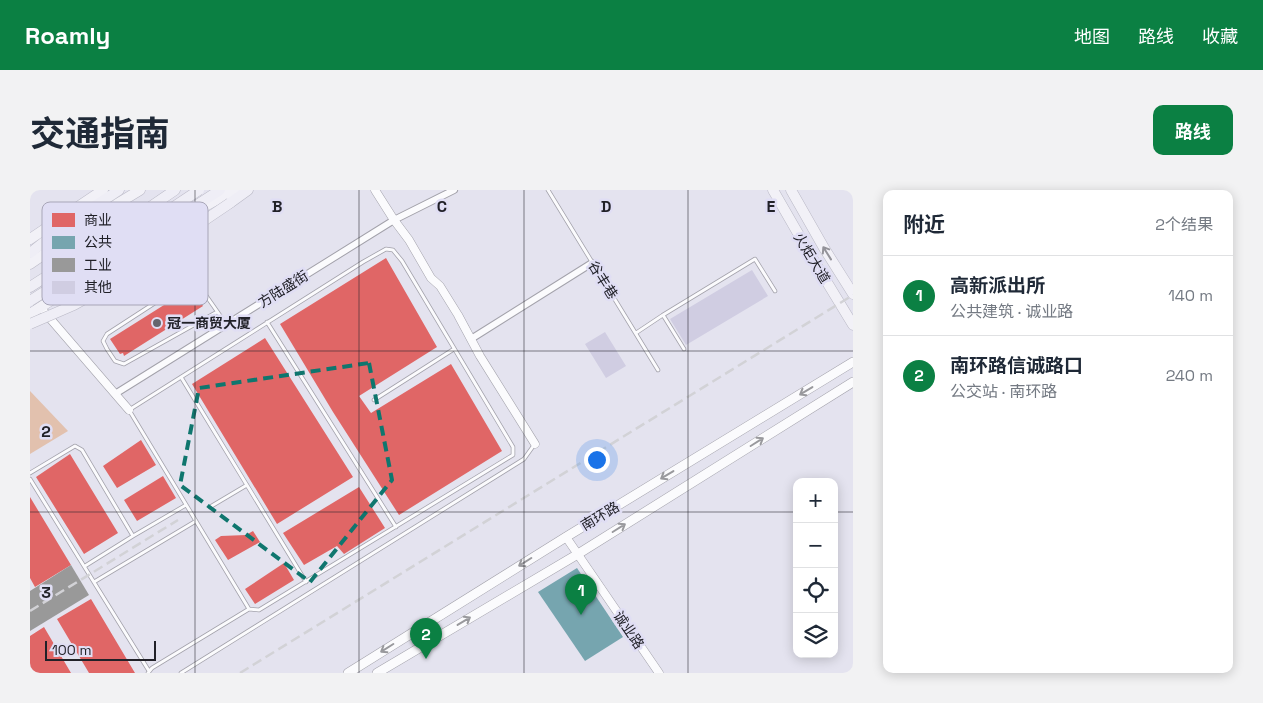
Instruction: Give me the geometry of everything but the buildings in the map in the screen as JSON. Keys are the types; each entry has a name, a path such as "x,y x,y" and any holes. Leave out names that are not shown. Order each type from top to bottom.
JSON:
{"highway":[{"path":"101,202 119,190"},
{"path":"157,202 175,190"},
{"path":"181,202 199,190"},
{"path":"202,202 220,190"},
{"path":"208,218 248,190"},
{"path":"30,254 42,245"},
{"path":"30,287 42,279"},
{"path":"30,301 42,293"},
{"path":"30,324 74,305"}],"main road":[{"path":"86,202 104,190"},
{"path":"120,202 140,190"},
{"path":"208,204 235,190"},
{"name":"火炬大道","path":"773,190 853,325"},
{"name":"火炬大道","path":"791,190 853,294"},
{"path":"30,239 42,231"},
{"path":"30,264 42,256"},
{"path":"30,287 41,308"},
{"path":"30,295 41,308"},
{"path":"30,314 46,305"},
{"name":"南环路","path":"348,673 566,537 850,364"},
{"name":"南环路","path":"377,673 578,554 853,382"}],"street":[{"path":"375,190 432,278 440,286 480,356 535,444"},
{"name":"方陆盛街","path":"115,394 394,220 454,190"},
{"path":"471,338 592,263"},
{"path":"41,308 129,410"},
{"name":"诚业路","path":"566,537 659,673"}],"lane":[{"name":"谷丰巷","path":"548,190 658,370"},
{"path":"30,479 85,566 148,672 248,609 259,610 513,455 513,447 402,261 393,250 386,249 363,262 129,410 248,609"},
{"path":"636,333 756,259 775,291"},
{"path":"208,299 226,325"},
{"path":"152,305 107,334 103,341 106,349 116,361 124,364 217,312"},
{"path":"663,316 684,348"},
{"path":"267,322 396,527"},
{"path":"374,400 454,349"},
{"path":"181,377 306,582"},
{"path":"181,673 524,459 535,444"},
{"path":"30,473 75,446 82,450 133,536"},
{"path":"210,507 247,485"},
{"path":"85,566 186,505"},
{"path":"94,582 196,521"}],"highlighted area":[{"path":"369,363 392,480 310,582 180,485 199,388"}],"shaded area":[{"path":"30,391 68,431 30,454"}],"railway":[{"path":"240,673 853,295"},
{"path":"30,611 178,520"}],"place":[{"name":"冠一商贸大厦","path":"157,323"},
{"name":"高新派出所","path":"581,615"},
{"name":"南环路信诚路口","path":"426,659"}]}
